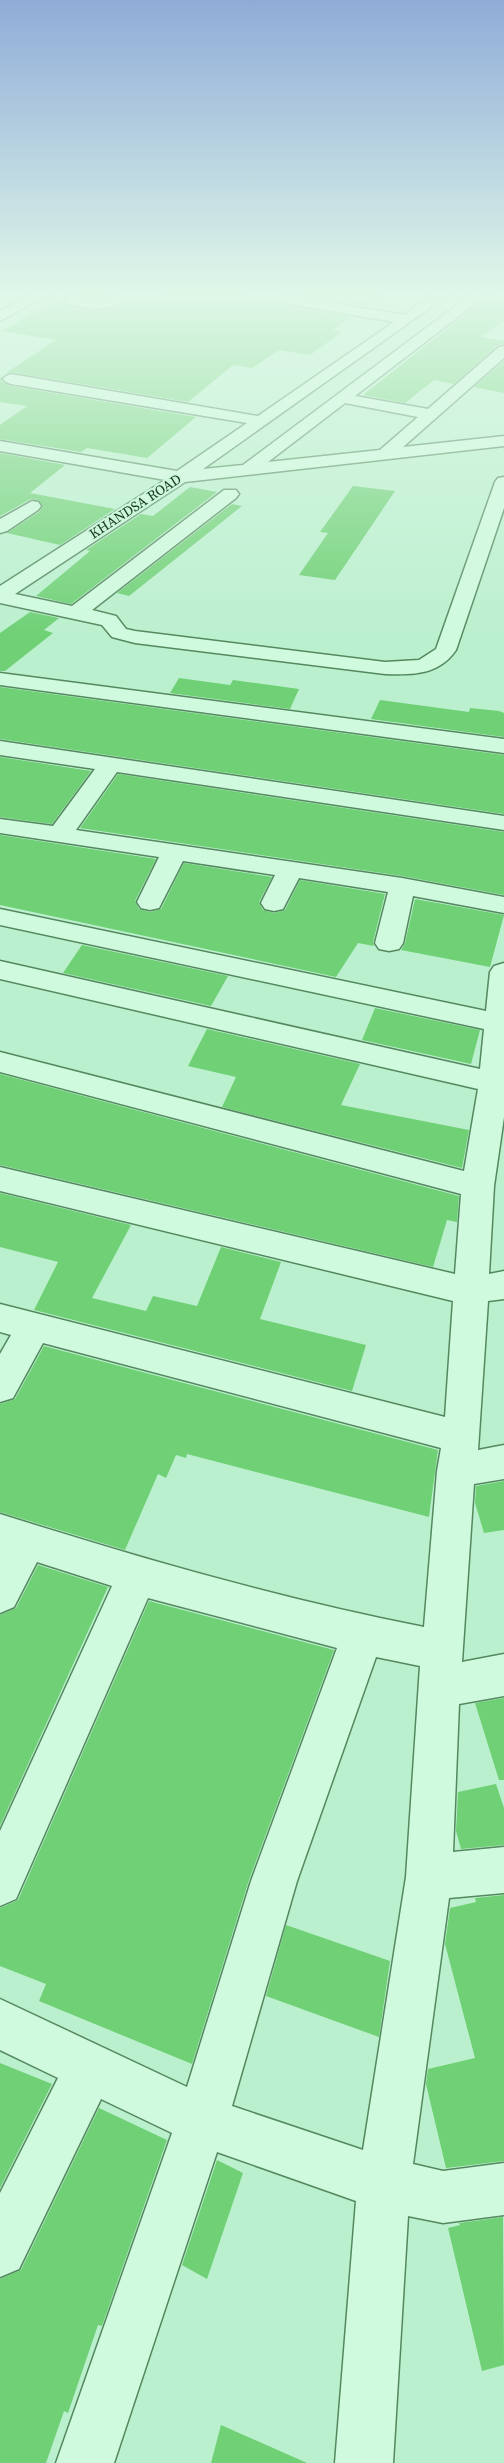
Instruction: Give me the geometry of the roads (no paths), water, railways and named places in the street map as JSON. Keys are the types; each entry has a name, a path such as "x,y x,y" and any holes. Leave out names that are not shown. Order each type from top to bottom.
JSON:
{"street":[{"path":"183,408 261,421"},
{"name":"KHANDSA ROAD","path":"0,596 180,477 279,408"},
{"path":"246,471 329,408"},
{"path":"397,408 431,414"},
{"path":"383,456 438,408"},
{"path":"0,446 180,477 504,441"},
{"path":"0,596 109,620 119,633 135,637 385,668 424,666 439,661 447,650 504,482"},
{"path":"77,612 230,494"},
{"path":"0,527 32,506"},
{"path":"0,572 24,578"},
{"path":"0,679 504,746"},
{"path":"0,748 504,823"},
{"path":"60,834 112,763"},
{"path":"0,826 402,886 504,905"},
{"path":"150,902 174,853"},
{"path":"274,903 290,869"},
{"path":"389,943 402,886"},
{"path":"0,917 499,1023"},
{"path":"0,970 499,1084"},
{"path":"364,2463 384,2184 429,1877 440,1669 459,1454 487,1288 478,1186 499,1084 499,1023 504,972"},
{"path":"0,1062 478,1186"},
{"path":"0,1179 487,1288"},
{"path":"0,1318 459,1454 504,1462"},
{"path":"0,1387 34,1327"},
{"path":"0,1594 13,1537 138,1576 363,1635 440,1669 504,1675"},
{"path":"0,1883 138,1576"},
{"path":"85,2463 202,2121 274,1881 363,1635"},
{"path":"429,1877 504,1870"},
{"path":"0,2024 202,2121 384,2184 443,2197 504,2190"},
{"path":"0,2250 90,2068"}]}
